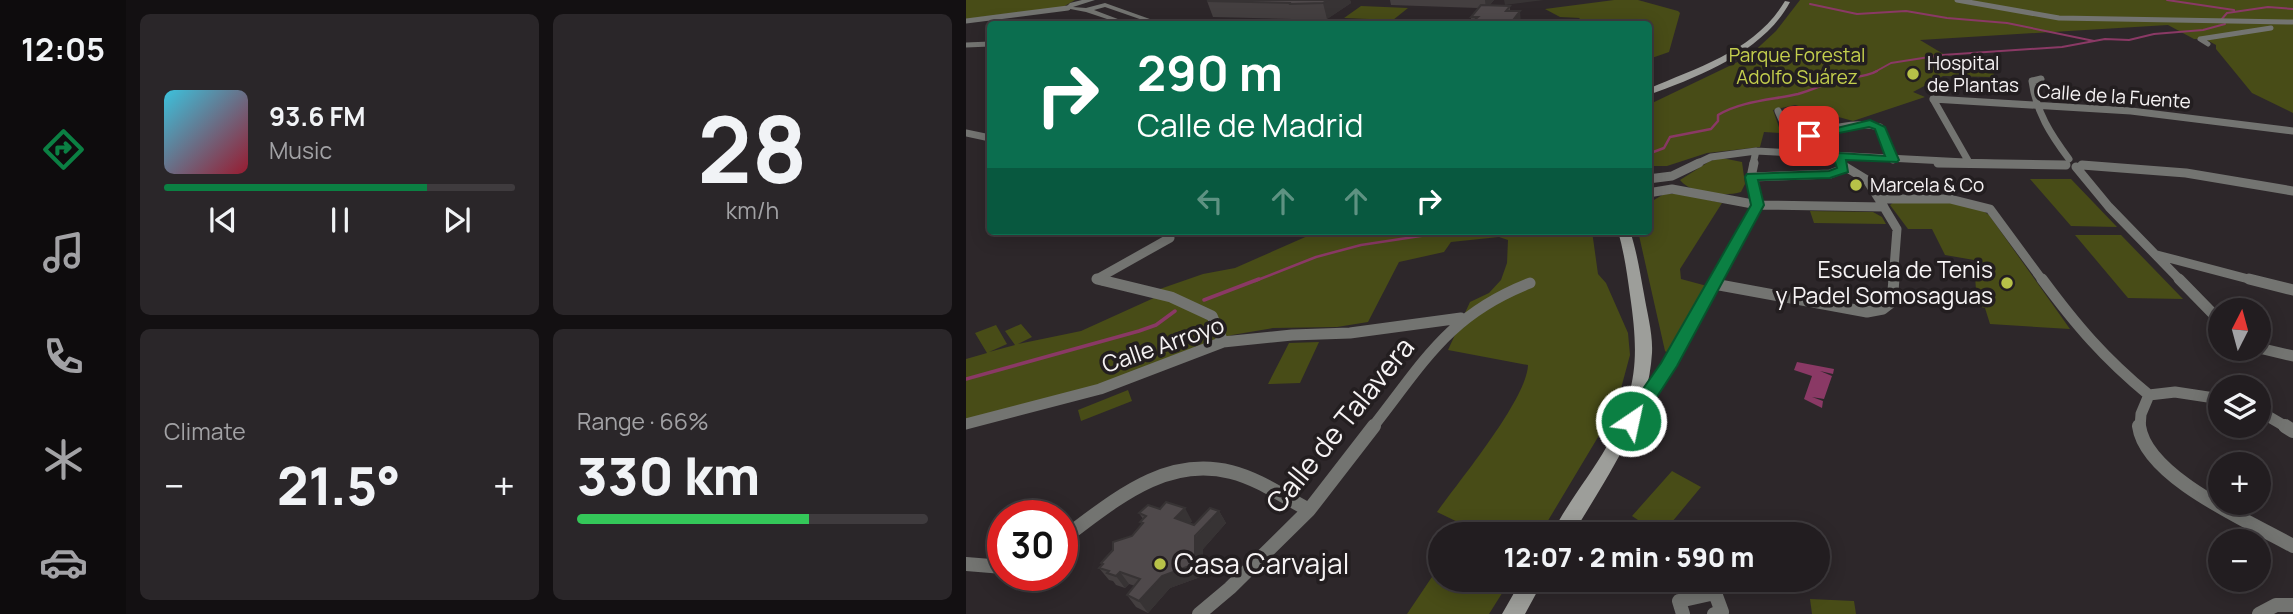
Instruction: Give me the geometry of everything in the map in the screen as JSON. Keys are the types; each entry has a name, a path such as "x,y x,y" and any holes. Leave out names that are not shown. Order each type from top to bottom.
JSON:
{"main road":[{"path":"1652,90 1725,56 1754,35 1788,1"},
{"path":"1569,522 1618,439 1636,397 1644,352 1627,235"},
{"path":"1513,614 1526,592"}],"street":[{"path":"1068,8 1082,1 1092,0"},
{"path":"1957,0 2059,18 2293,24"},
{"path":"1086,10 1104,3 1145,21"},
{"path":"966,21 1068,8 1086,10 1118,21"},
{"path":"2208,44 2200,39 2293,24"},
{"path":"966,45 987,44"},
{"path":"2041,79 2032,81 2035,106 2046,131 2109,207 2208,309"},
{"name":"Calle de la Fuente","path":"1970,164 1933,99 2157,114 2293,131"},
{"path":"1778,111 1785,127 1809,136"},
{"path":"1794,153 1793,140 1870,124 1880,127 1893,160"},
{"path":"966,134 987,138"},
{"path":"1652,178 1672,176 1705,159 1756,151 1970,164 2072,163 2186,173 2293,191"},
{"path":"1618,439 1668,366 1758,205 1751,177 1756,151"},
{"path":"1724,155 1740,156 1752,164"},
{"path":"1839,156 1843,169"},
{"path":"1714,284 1867,312 1883,309 1892,302 1897,229 1867,180 1859,173 1843,169 1830,174 1751,177"},
{"path":"1716,197 1739,197 1754,188"},
{"path":"1652,192 1672,189 1758,205 1956,200 1977,203 1990,209 2078,328 2109,362 2148,395 2175,392 2208,397"},
{"path":"1170,238 1097,279 1171,297 1212,316 1223,342"},
{"path":"2155,255 2293,290"},
{"name":"Calle de Talavera","path":"1199,614 1230,588 1309,510 1441,339 1461,318 1493,297 1530,283"},
{"name":"Calle Arroyo","path":"966,424 1100,389 1223,342 1292,335 1350,333 1461,318"},
{"path":"2272,351 2293,356"},
{"path":"2148,395 2139,416 2140,430 2153,457 2164,468 2293,546"},
{"path":"2271,418 2293,431"},
{"path":"1078,528 1155,475 1188,468 1231,472 1309,510"},
{"path":"966,564 987,566"},
{"path":"1683,614 1679,601 1715,593 1722,612 1714,614"},
{"path":"2259,614 2276,605 2293,605"}],"green space":[{"path":"966,0 1075,0 1063,7 966,19"},
{"path":"1614,0 1638,0 1680,13 1669,52 1652,58 1652,21 1577,21 1580,18 1560,17 1545,9"},
{"name":"Parque Forestal Adolfo Suárez","path":"1800,0 2293,0 2293,113 2252,93 2216,49 2216,45 2205,39 2194,39 2168,25 1920,40 1945,55 1945,59 1963,67 1992,70 1995,77 1943,76 1913,92 1925,97 1853,121 1795,105 1773,110 1781,133 1764,132 1760,147 1707,153 1667,166 1652,166 1652,103 1748,57 1776,31"},
{"path":"1361,6 1408,8 1393,20 1344,18"},
{"path":"1722,158 1742,162 1745,184 1741,192 1709,193 1685,185 1680,180 1710,161"},
{"path":"2030,179 2071,179 2117,227 2071,226"},
{"path":"1664,194 1681,194 1722,203 1680,269 1681,279 1707,286 1668,353 1665,351 1639,235 1652,235 1652,201"},
{"name":"Escuela de Tenis y Padel Somosaguas","path":"1894,202 1956,203 1979,209 1989,215 2070,329 1990,324 1985,308 1977,306 1974,260 1945,255 1932,229 1908,229 1890,205"},
{"path":"1810,211 1873,212 1882,217 1886,224 1814,223"},
{"path":"1310,235 1593,235 1598,274 1606,283 1628,333 1630,355 1616,407 1547,522 1458,522 1437,512 1505,418 1525,380 1528,365 1448,350 1470,302 1489,293 1501,280 1507,263 1508,240 1499,237 1451,242 1444,252 1399,262 1368,322 1337,327 1273,328 1232,335 1098,387 966,420 966,359 987,353 975,333 996,325 1007,344 989,352 1015,345 1005,331 1021,324 1032,337 1018,344 1081,331 1156,297 1157,290 1203,274 1235,268"},
{"path":"2075,235 2121,235 2183,299 2128,298"},
{"path":"1319,342 1300,383 1268,384 1289,343"},
{"path":"1128,390 1132,401 1081,421 1078,410"},
{"path":"1672,471 1701,487 1672,522 1641,522 1632,516"},
{"path":"1428,583 1428,592 1503,592 1489,614 1407,614"},
{"path":"1810,599 1854,601 1856,614 1812,614"}],"shaded area":[{"path":"1797,362 1834,369 1833,374 1820,371 1832,376 1824,399 1812,397 1823,401 1822,408 1804,399 1812,376 1794,370"}],"building":[{"path":"1328,0 1323,3 1289,4 1291,3 1207,1"},
{"path":"1481,5 1510,6 1506,11 1520,11 1512,21 1473,21 1478,17 1471,17"},
{"path":"1166,502 1185,508 1175,518 1194,525 1210,508 1219,511 1195,536 1195,564 1162,576 1139,601 1127,595 1140,579 1120,572 1116,576 1099,568 1113,550 1113,542 1132,536 1143,523 1140,522 1146,516 1139,513 1148,505 1160,509"}],"waterway":[{"path":"2167,0 2234,10"},
{"path":"1810,4 1857,14 1906,11 1947,18 2007,23 2094,41"},
{"path":"2221,20 2227,13 2268,7 2293,9"},
{"path":"1876,71 1891,63 1942,55 2062,47 2105,39 2129,40 2154,34 2203,30 2225,24"},
{"path":"1652,152 1664,148 1670,137 1711,129 1718,121 1718,115 1727,110 1798,94 1834,81 1876,71"},
{"path":"1255,281 1316,257 1361,245 1427,235"},
{"path":"1204,300 1259,279"},
{"path":"966,379 1139,331 1156,325 1175,311"}],"place":[{"name":"Hospital de Plantas","path":"1913,74"},
{"name":"Marcela & Co","path":"1856,185"},
{"name":"Escuela de Tenis y Padel Somosaguas","path":"2007,283"},
{"name":"Casa Carvajal","path":"1160,564"}],"route":[{"path":"1631,421 1668,366 1758,205 1751,177 1830,174 1843,169 1839,156 1893,160 1880,127 1870,124 1827,130 1809,136"}]}
